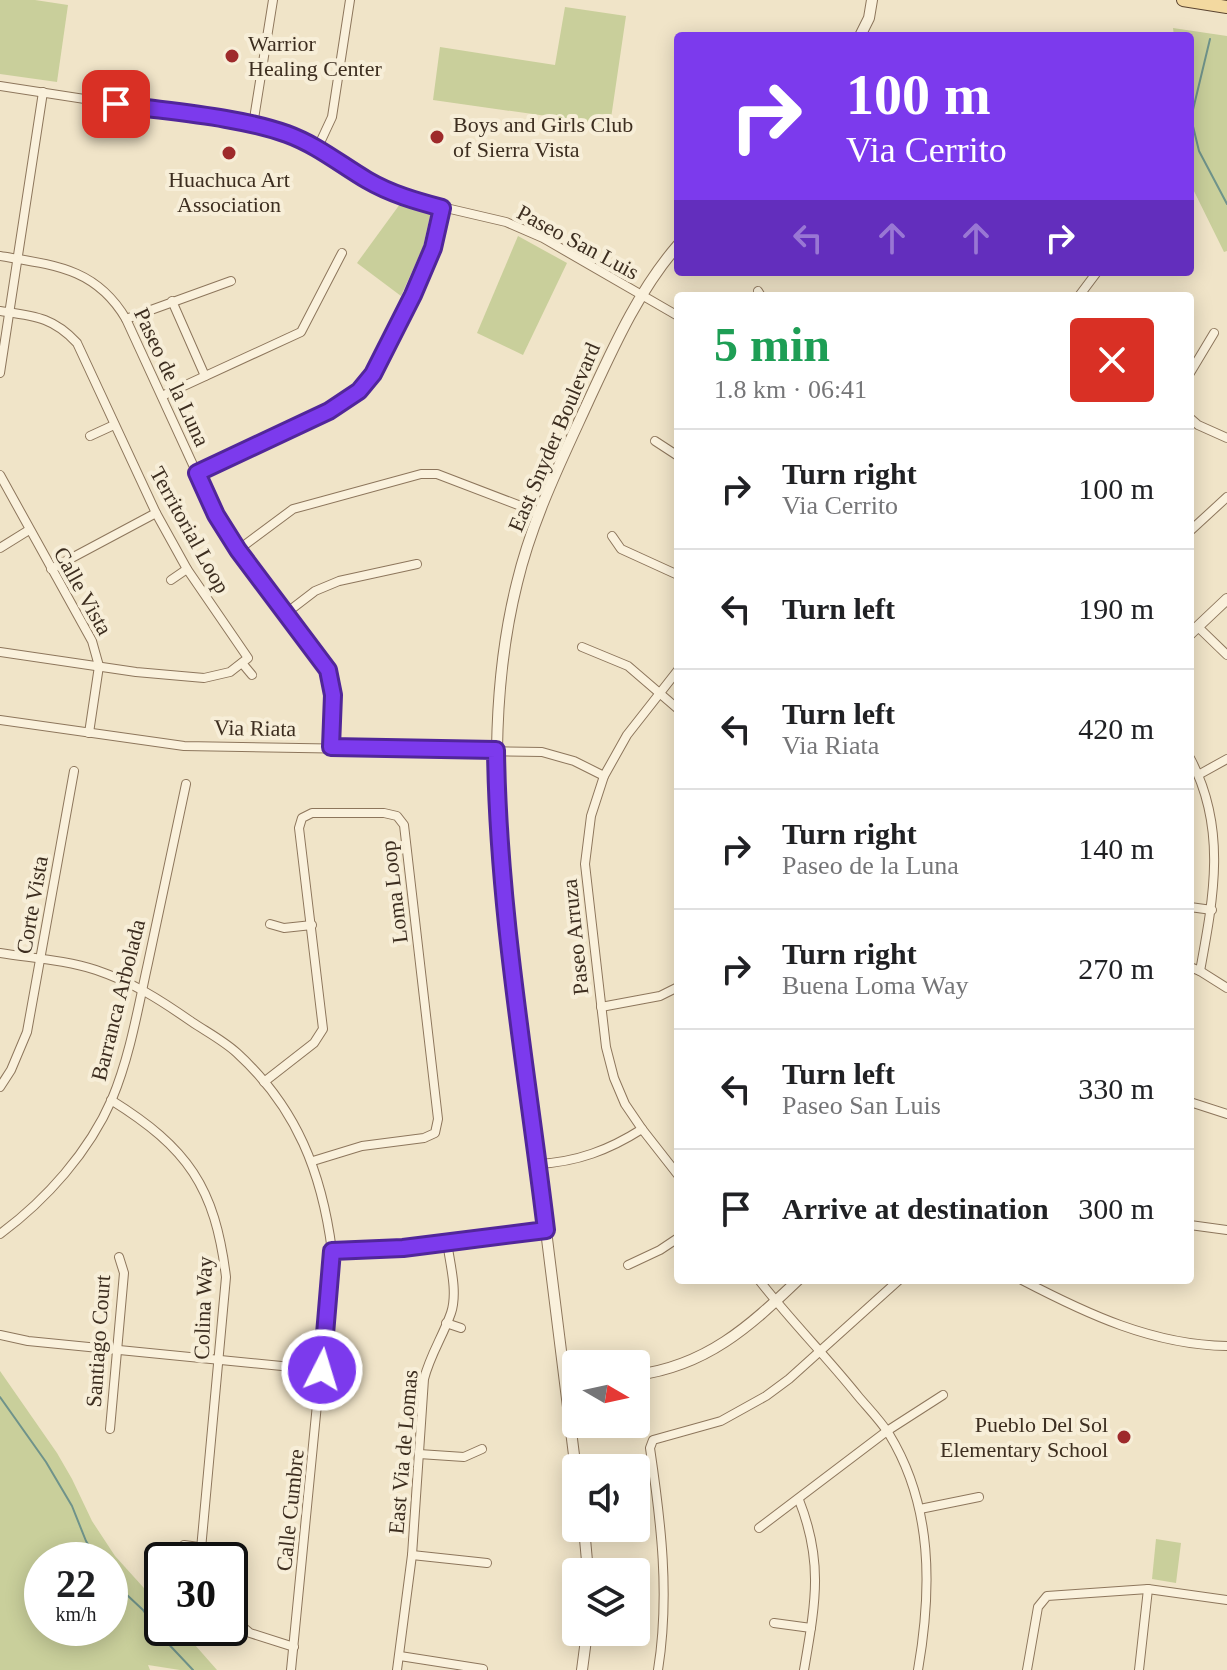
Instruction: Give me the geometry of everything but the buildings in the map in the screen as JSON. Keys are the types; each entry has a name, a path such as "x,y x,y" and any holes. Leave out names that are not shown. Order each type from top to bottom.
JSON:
{"main road":[{"path":"1183,0 1227,7"}],"street":[{"path":"253,125 273,0"},
{"path":"318,147 332,117 350,0"},
{"path":"862,32 869,18 872,0"},
{"name":"Paseo San Luis","path":"0,86 253,125 286,134 318,147 399,197 506,222 527,231 674,314"},
{"path":"0,373 5,312 17,259 43,92"},
{"path":"197,473 329,411 359,391 373,374 413,295 433,248 442,208"},
{"name":"East Snyder Boulevard","path":"566,1350 546,1230 502,878 496,750 501,673 517,582 539,513 597,383 641,295 674,250"},
{"path":"162,396 301,332 342,253"},
{"name":"Paseo de la Luna","path":"0,256 69,269 93,281 114,299 216,515 238,550 328,670 333,695 331,747"},
{"path":"126,319 231,281"},
{"path":"172,301 205,376"},
{"name":"Territorial Loop","path":"5,312 36,317 60,326 77,343 156,513 187,569 248,658 242,663"},
{"path":"1194,366 1214,333"},
{"path":"1194,422 1227,438"},
{"path":"90,436 114,425"},
{"path":"655,441 674,453"},
{"path":"238,550 293,509 421,474 437,474 539,513"},
{"name":"Calle Vista","path":"0,475 92,641 99,666 89,733"},
{"path":"1194,527 1227,497"},
{"path":"51,569 156,513"},
{"path":"0,548 29,530"},
{"path":"612,536 621,549 674,573"},
{"path":"285,614 315,591 339,581 417,564"},
{"path":"171,580 187,569"},
{"path":"1227,599 1194,631 1227,655"},
{"path":"582,647 628,666 674,705"},
{"path":"0,652 204,678 230,672 242,663 252,675"},
{"name":"Paseo Arruza","path":"674,675 627,735 604,776 591,816 585,864 606,1047 614,1078 625,1104 674,1170"},
{"name":"Via Riata","path":"0,720 184,746 542,752 574,761 604,776"},
{"path":"1200,774 1227,759"},
{"path":"1194,764 1212,803 1219,828 1220,861 1200,971"},
{"name":"Corte Vista","path":"0,1087 27,1032 74,771"},
{"name":"Barranca Arbolada","path":"0,1234 25,1216 54,1186 91,1136 111,1100 125,1061 186,784"},
{"name":"Loma Loop","path":"264,1082 314,1043 323,1029 299,828 302,818 312,813 384,813 397,816 404,825 438,1119 435,1133 424,1138 362,1146 313,1161"},
{"path":"1194,908 1212,910"},
{"path":"270,924 284,928 312,925"},
{"name":"Calle Cumbre","path":"0,953 93,969 142,988 236,1052 264,1082 291,1119 313,1161 326,1206 332,1251 291,1670"},
{"path":"1194,969 1227,988"},
{"path":"601,1007 660,996 674,989"},
{"name":"Colina Way","path":"111,1100 149,1124 174,1148 199,1180 213,1209 222,1244 226,1277 220,1359 200,1542"},
{"path":"1194,1103 1227,1114"},
{"path":"538,1164 591,1156 617,1145 642,1129"},
{"path":"1194,1226 1227,1230"},
{"path":"332,1251 403,1248 546,1230"},
{"path":"628,1265 674,1241"},
{"name":"East Via de Lomas","path":"397,1670 412,1555 424,1379 429,1357 451,1311 454,1296 447,1242"},
{"name":"Santiago Court","path":"110,1429 124,1273 119,1257"},
{"path":"762,1284 821,1349 887,1431 906,1466 920,1509 929,1570 927,1621 918,1670"},
{"path":"650,1372 691,1362 717,1349 794,1284"},
{"path":"658,1670 666,1589 660,1512 650,1448 653,1440 721,1421 746,1408 789,1379 894,1284"},
{"path":"1030,1284 1078,1309 1134,1330 1198,1345 1227,1346"},
{"path":"446,1323 461,1328"},
{"path":"0,1335 28,1341 322,1370"},
{"path":"759,1528 887,1431 943,1395"},
{"path":"419,1454 464,1457 482,1449"},
{"path":"920,1509 979,1497"},
{"path":"799,1500 810,1528 817,1570 804,1670"},
{"path":"412,1555 487,1563"},
{"path":"1139,1670 1148,1589"},
{"path":"1027,1670 1038,1607 1047,1596 1148,1589 1227,1600"},
{"path":"774,1623 811,1628"},
{"path":"248,1631 294,1647"},
{"path":"582,1670 585,1646"},
{"path":"400,1656 483,1669"}],"green space":[{"path":"0,0 35,0 68,5 57,82 0,74"},
{"path":"565,7 626,16 610,125 433,100 440,47 555,65"},
{"path":"1173,28 1227,36 1227,251 1224,252 1194,191 1194,32 1174,32"},
{"path":"400,204 431,211 423,247 401,296 357,263"},
{"path":"518,236 567,263 523,355 477,333"},
{"path":"0,1371 57,1453 106,1542 24,1542 24,1646 128,1646 128,1570 144,1588 144,1646 196,1646 217,1670 180,1670 148,1665 150,1670 0,1670"},
{"path":"1156,1539 1181,1543 1176,1583 1152,1579"}],"waterway":[{"path":"1194,106 1210,39"},
{"path":"1194,130 1199,151 1227,204"},
{"path":"0,1397 46,1462 72,1506 87,1542"},
{"path":"128,1596 193,1670"}],"place":[{"name":"Warrior Healing Center","path":"232,56"},
{"name":"Boys and Girls Club of Sierra Vista","path":"437,137"},
{"name":"Huachuca Art Association","path":"229,153"},
{"name":"Pueblo Del Sol Elementary School","path":"1124,1437"}],"route":[{"path":"116,104 253,125 286,134 318,147 366,180 399,197 442,208 433,248 413,295 373,374 359,391 329,411 197,473 216,515 238,550 328,670 333,695 331,747 496,750 502,878 546,1230 403,1248 332,1251 322,1370"}]}
